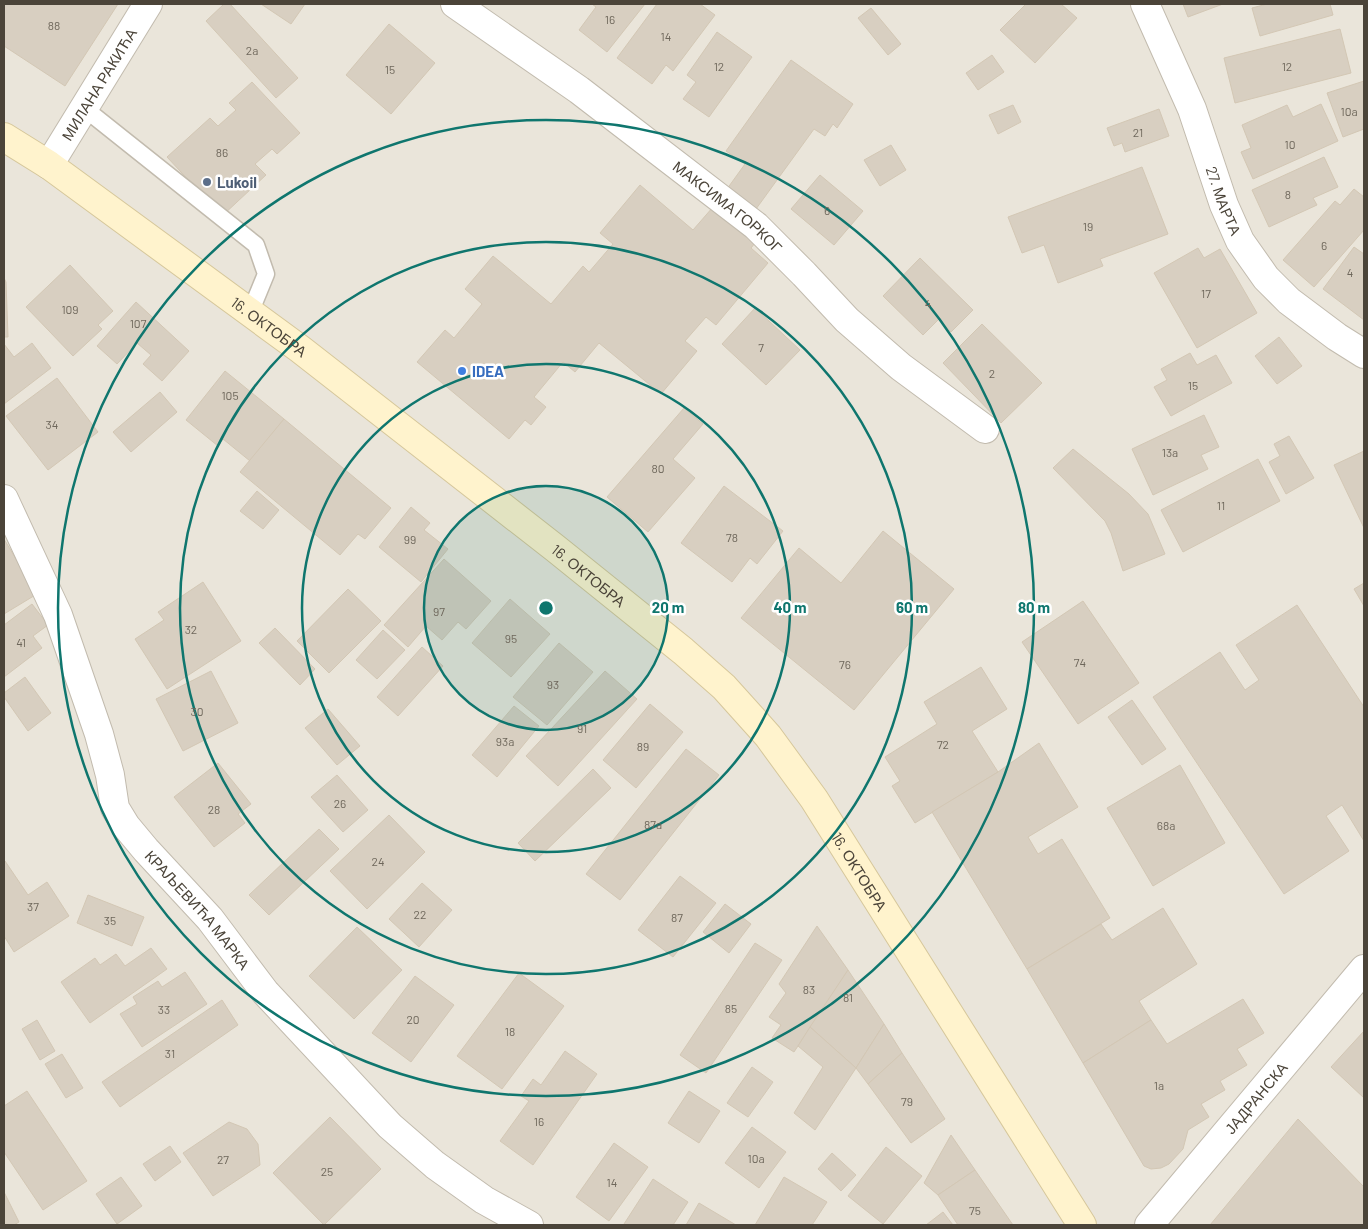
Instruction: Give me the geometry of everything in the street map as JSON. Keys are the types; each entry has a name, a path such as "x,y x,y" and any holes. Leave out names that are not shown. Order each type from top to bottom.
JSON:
{"main road":[{"name":"16. ОКТОБРА","path":"4,137 49,165 300,349 555,548 724,687 768,736 814,799 1082,1225"}],"street":[{"name":"МИЛАНА РАКИЋА","path":"49,165 148,4"},
{"name":"МАКСИМА ГОРКОГ","path":"455,4 579,90 756,226 847,320 901,367 985,429"},
{"name":"27. МАРТА","path":"1145,4 1192,109 1224,205 1240,241 1266,278 1289,301 1337,337 1364,354"},
{"name":"КРАЉЕВИЋА МАРКА","path":"4,499 58,615 99,734 110,775 115,808 126,826 210,919 264,992 390,1126 435,1165 484,1200 530,1225"},
{"name":"ЈАДРАНСКА","path":"1149,1225 1364,970"}],"lane":[{"path":"84,108 256,244 266,274 250,313"}],"shaded area":[{"path":"4,4 1364,4 1364,1225 4,1225"}],"building":[{"path":"4,4 118,4 65,86 4,46"},
{"path":"224,4 230,4 298,78 276,98 206,21"},
{"path":"261,4 305,4 291,24"},
{"path":"592,4 645,4 607,52 579,30 596,7"},
{"path":"657,4 700,4 715,15 673,71 666,65 652,84 617,58"},
{"path":"1026,4 1061,4 1077,18 1035,63 1000,30"},
{"path":"1183,4 1223,4 1188,17"},
{"path":"1267,4 1330,4 1333,15 1260,36 1252,8"},
{"path":"871,8 901,44 888,55 858,18"},
{"path":"389,24 435,63 391,114 346,75"},
{"path":"1340,29 1351,73 1235,103 1224,58"},
{"path":"717,32 752,57 709,117 683,99 696,82 687,75"},
{"path":"992,55 1004,72 978,90 966,73"},
{"path":"791,60 853,104 837,128 833,124 825,136 814,129 756,209 727,189 745,164 726,151"},
{"path":"1364,81 1364,129 1343,137 1327,93"},
{"path":"252,82 300,133 277,154 272,149 255,164 266,175 222,216 167,157 210,118 218,126 236,110 229,103"},
{"path":"1321,104 1338,141 1253,179 1241,152 1251,148 1242,125 1287,105 1293,117"},
{"path":"1013,105 1021,122 998,134 989,115"},
{"path":"1159,109 1169,136 1125,152 1122,143 1114,146 1107,128"},
{"path":"891,145 906,170 880,186 864,160"},
{"path":"1324,157 1338,187 1313,198 1317,205 1269,227 1252,190"},
{"path":"1142,167 1168,234 1100,259 1103,266 1058,283 1044,245 1022,253 1008,217"},
{"path":"820,175 863,211 834,245 791,209"},
{"path":"640,185 693,230 713,207 755,243 751,248 768,263 716,325 706,317 685,341 697,351 661,394 599,343 575,372 563,362 534,397 546,407 531,425 525,420 509,439 417,362 445,330 454,338 482,304 465,289 493,256 551,304 583,266 589,272 613,244 600,233"},
{"path":"1354,189 1364,197 1364,230 1314,287 1283,260 1335,201 1340,205"},
{"path":"1354,247 1364,254 1364,320 1323,289"},
{"path":"1198,248 1204,258 1220,249 1257,313 1197,348 1154,273"},
{"path":"920,258 973,310 951,332 939,319 923,335 883,296"},
{"path":"70,265 113,311 98,325 102,329 73,356 26,307"},
{"path":"4,278 6,282 8,337 4,337"},
{"path":"136,302 189,351 162,381 143,364 151,355 137,343 117,364 97,346"},
{"path":"755,308 800,350 766,385 722,344"},
{"path":"982,324 1042,383 1001,423 943,363"},
{"path":"1279,337 1302,366 1277,384 1255,356"},
{"path":"32,343 51,368 4,404 4,344 14,357"},
{"path":"1190,353 1197,365 1216,355 1232,383 1171,416 1154,387 1167,380 1161,369"},
{"path":"225,371 284,419 250,461 223,439 218,446 186,420"},
{"path":"57,378 98,432 48,470 6,416"},
{"path":"160,392 177,412 131,452 113,432"},
{"path":"684,408 703,424 673,459 695,478 648,532 607,497"},
{"path":"1204,415 1219,447 1201,455 1208,469 1153,495 1132,449"},
{"path":"284,419 391,508 365,539 358,534 340,555 240,472"},
{"path":"1289,436 1314,478 1286,494 1269,462 1280,456 1274,444"},
{"path":"1073,449 1129,494 1148,514 1165,554 1123,571 1111,533 1105,521 1053,468"},
{"path":"1364,451 1364,528 1334,465"},
{"path":"1258,459 1280,501 1183,552 1161,510"},
{"path":"724,486 783,531 757,564 750,558 732,582 681,543"},
{"path":"257,491 279,510 263,529 240,511"},
{"path":"411,507 430,523 424,530 448,549 421,582 379,547"},
{"path":"883,531 954,589 854,710 741,618 799,548 841,583"},
{"path":"4,539 37,594 4,614"},
{"path":"444,559 491,601 466,629 458,622 442,640 426,626 408,647 384,625"},
{"path":"203,582 241,641 167,689 135,639 164,620 158,612"},
{"path":"1364,583 1364,606 1354,589"},
{"path":"348,589 381,621 329,673 297,641"},
{"path":"510,599 550,634 511,677 472,643"},
{"path":"1083,601 1139,683 1078,724 1022,642"},
{"path":"32,604 48,625 33,636 42,648 4,677 4,625"},
{"path":"1297,605 1364,707 1364,841 1342,805 1326,816 1349,851 1284,894 1153,697 1220,652 1245,690 1259,680 1236,645"},
{"path":"275,628 315,669 300,685 259,643"},
{"path":"383,630 405,650 377,679 356,660"},
{"path":"559,643 593,672 547,725 513,697"},
{"path":"422,647 443,666 398,716 377,697"},
{"path":"981,667 1007,709 972,731 998,772 915,823 892,786 900,781 885,757 937,724 924,702"},
{"path":"211,671 238,723 183,751 156,699"},
{"path":"605,671 637,699 558,786 526,756"},
{"path":"25,677 51,713 28,731 4,697 4,693"},
{"path":"1132,700 1166,749 1142,765 1108,717"},
{"path":"650,704 683,732 636,788 603,760"},
{"path":"514,706 539,726 497,777 472,755"},
{"path":"328,709 360,746 337,765 305,728"},
{"path":"1039,743 1078,807 1028,837 1038,854 1062,839 1110,918 1027,969 932,812 998,772"},
{"path":"686,749 719,775 620,900 586,874"},
{"path":"218,763 251,804 238,814 245,823 214,847 174,797"},
{"path":"1180,765 1225,843 1153,886 1107,808"},
{"path":"593,769 611,788 535,861 518,843"},
{"path":"337,775 368,810 343,832 311,797"},
{"path":"389,815 425,852 367,909 330,871"},
{"path":"319,829 339,849 269,915 249,895"},
{"path":"4,861 28,895 47,882 69,916 14,952 4,936"},
{"path":"680,876 716,903 673,957 638,930"},
{"path":"422,883 452,910 419,947 389,919"},
{"path":"88,895 144,917 132,946 77,923"},
{"path":"725,904 751,924 729,953 703,932"},
{"path":"1163,908 1197,964 1139,1001 1151,1020 1083,1063 1027,969 1101,924 1112,940"},
{"path":"817,926 848,970 794,1052 772,1038 781,1025 769,1017 786,993 779,984"},
{"path":"357,927 402,970 354,1019 309,976"},
{"path":"755,943 782,960 706,1073 680,1055"},
{"path":"151,948 167,969 90,1023 61,982 95,958 100,965 116,954 125,966"},
{"path":"848,970 884,1024 856,1068 810,1027"},
{"path":"185,972 207,1004 142,1047 120,1014 137,1004 133,997 158,981 162,987"},
{"path":"519,973 564,1006 502,1089 457,1056"},
{"path":"415,976 454,1005 411,1062 372,1033"},
{"path":"1243,999 1264,1033 1237,1049 1247,1065 1220,1081 1225,1090 1201,1104 1209,1117 1188,1130 1183,1149 1169,1164 1161,1168 1151,1169 1144,1166 1083,1063 1151,1020 1167,1044"},
{"path":"222,1000 238,1025 120,1107 102,1082"},
{"path":"37,1020 55,1051 40,1060 22,1029"},
{"path":"884,1024 902,1053 868,1084 856,1068"},
{"path":"810,1027 856,1068 815,1130 794,1113 823,1067 798,1046"},
{"path":"1364,1031 1364,1098 1331,1067"},
{"path":"565,1051 597,1074 533,1165 500,1141 529,1101 521,1096 533,1079 541,1085"},
{"path":"902,1053 945,1119 911,1143 868,1084"},
{"path":"62,1054 83,1088 66,1098 45,1064"},
{"path":"752,1067 773,1082 748,1117 727,1103"},
{"path":"27,1091 87,1181 43,1210 4,1152 4,1106"},
{"path":"689,1091 720,1111 699,1143 668,1123"},
{"path":"330,1117 381,1169 324,1225 273,1173"},
{"path":"1298,1119 1364,1187 1364,1225 1210,1225"},
{"path":"229,1122 247,1129 258,1144 260,1165 213,1196 183,1153"},
{"path":"752,1127 786,1152 759,1188 725,1163"},
{"path":"951,1135 975,1170 938,1195 924,1183"},
{"path":"614,1143 648,1167 609,1221 576,1197"},
{"path":"170,1146 181,1162 155,1181 143,1164"},
{"path":"886,1147 922,1176 883,1224 848,1196"},
{"path":"832,1153 856,1175 841,1191 818,1169"},
{"path":"975,1170 1013,1225 958,1225 938,1195"},
{"path":"121,1177 142,1206 117,1224 96,1194"},
{"path":"784,1177 827,1202 812,1225 755,1225"},
{"path":"653,1179 688,1202 673,1225 624,1224"},
{"path":"4,1192 19,1222 14,1225 4,1225"},
{"path":"699,1203 736,1225 686,1225"},
{"path":"943,1212 953,1225 926,1225"}],"place":[{"name":"Lukoil","path":"207,182"},
{"name":"IDEA","path":"462,371"}]}
